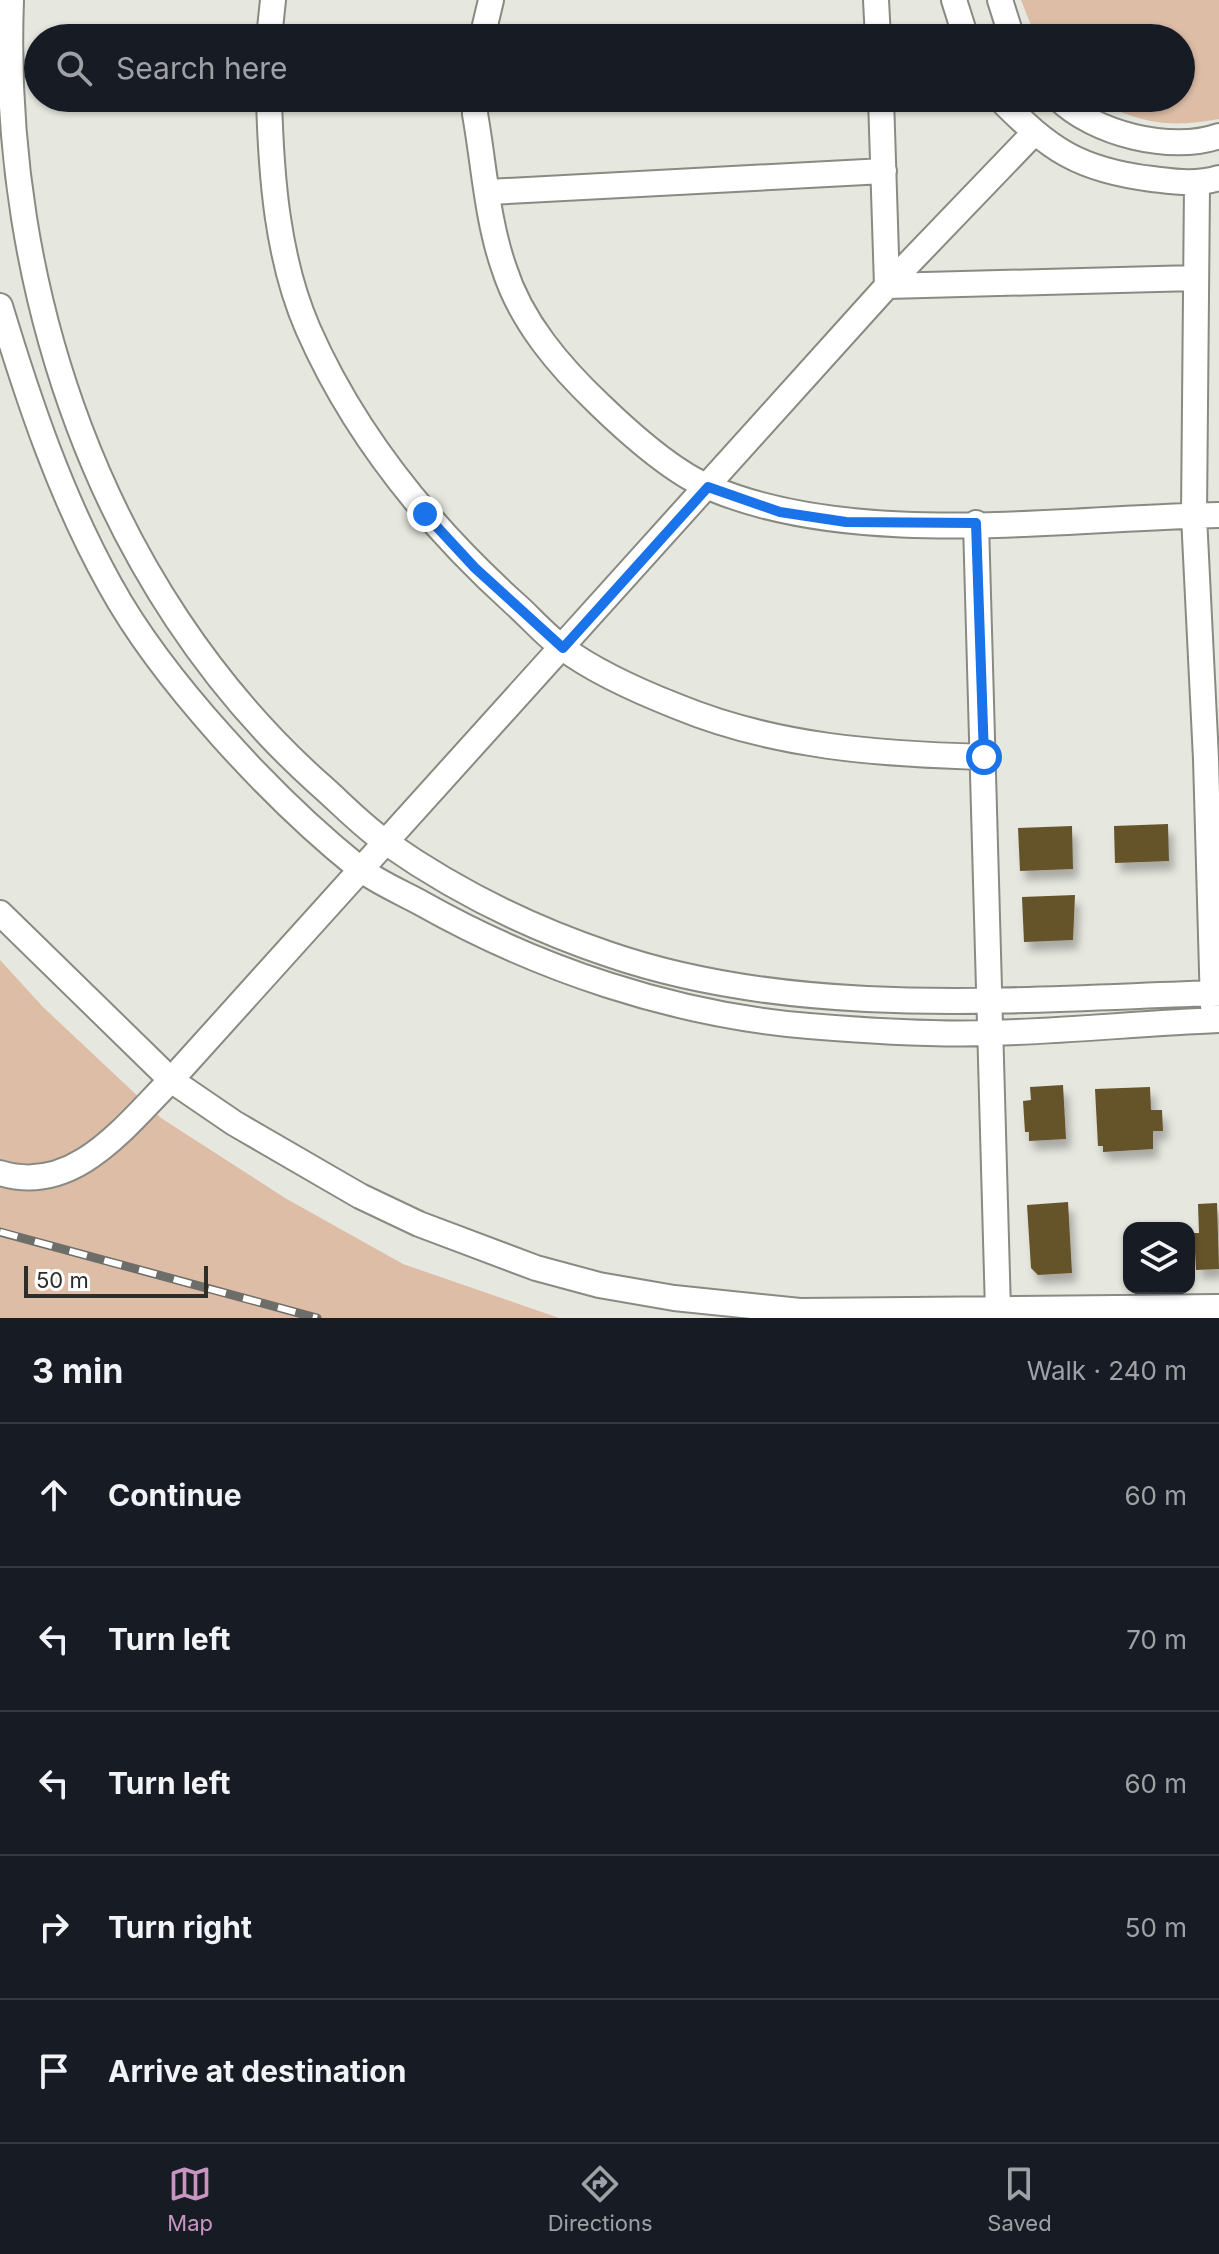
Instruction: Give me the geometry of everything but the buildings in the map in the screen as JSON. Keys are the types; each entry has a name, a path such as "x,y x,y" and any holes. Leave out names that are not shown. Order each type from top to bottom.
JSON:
{"street":[{"path":"11,0 5,92 7,159 41,332 80,451 128,546 188,642 274,743 384,841 455,886 610,955 691,975 797,995 987,1000 1216,993"},
{"path":"270,24 273,0"},
{"path":"485,24 491,0"},
{"path":"876,0 877,24"},
{"path":"954,0 962,24"},
{"path":"1000,0 1002,24"},
{"path":"270,112 279,234 307,328 347,403 390,471 425,514 475,568 563,648 676,706 783,739 857,751 984,757"},
{"path":"475,112 504,269 538,337 577,383 631,434 708,487 780,512 846,522 976,523 1219,515"},
{"path":"882,112 887,286"},
{"path":"0,306 56,475 111,586 165,667 231,744 361,869 450,920 597,983 730,1015 806,1026 987,1034 1216,1020 1194,516 1195,278 1208,181 1108,174 1069,158 1033,134 1012,112"},
{"path":"1081,112 1120,135 1159,142 1219,136"},
{"path":"0,1173 36,1178 65,1173 117,1135 171,1080 384,841 563,648 887,286 1033,134"},
{"path":"1108,174 1120,135"},
{"path":"489,192 884,171"},
{"path":"887,286 1195,278"},
{"path":"976,523 984,757 987,1034 998,1311"},
{"path":"0,913 171,1080 234,1123 360,1196 419,1224 536,1268 599,1285 674,1298 800,1311 1219,1307"}],"shaded area":[{"path":"1021,0 1219,0 1219,119 1167,123 1121,112 1195,112 1195,24 1030,24"},
{"path":"0,960 43,1007 161,1118 285,1198 403,1264 559,1318 0,1318"}],"railway":[{"path":"0,1232 317,1318"}],"route":[{"path":"425,514 475,568 563,648 708,487 780,512 846,522 976,523 984,757"}]}
